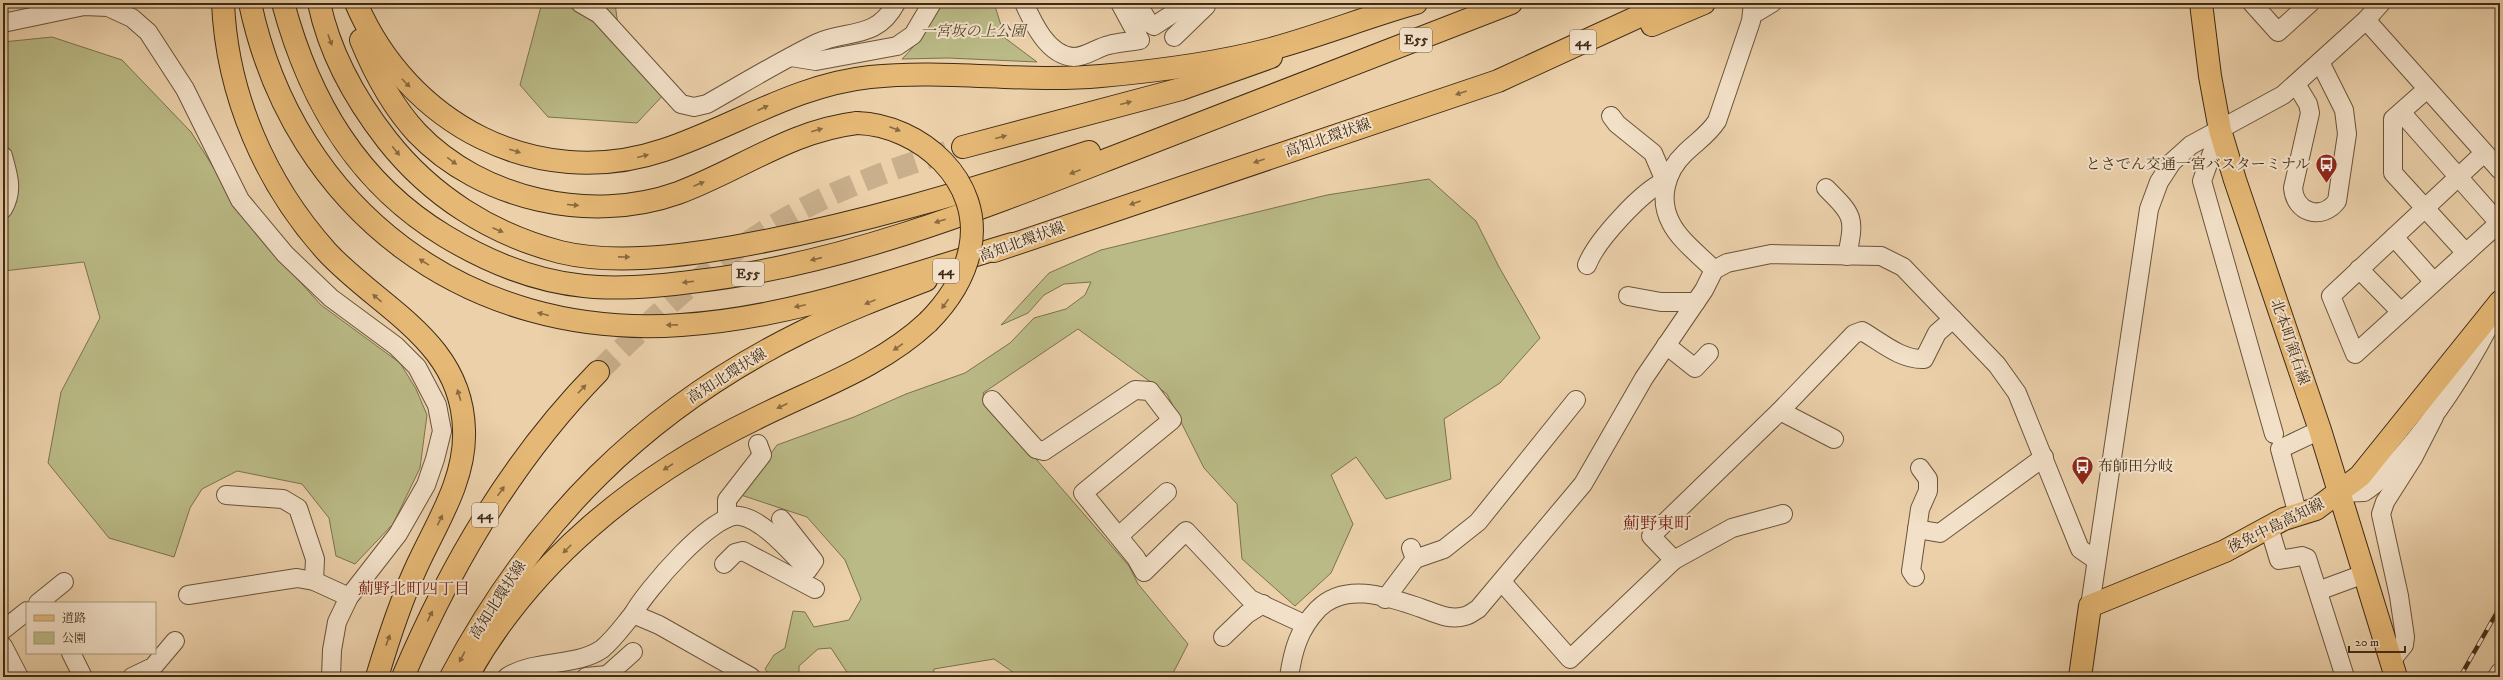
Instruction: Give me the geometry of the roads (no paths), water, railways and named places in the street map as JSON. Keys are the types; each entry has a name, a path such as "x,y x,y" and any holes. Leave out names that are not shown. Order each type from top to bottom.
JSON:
{"main road":[{"path":"223,3 229,59 237,92 249,127 281,190 304,224 328,252 356,280 430,343 444,361 455,383 462,405 464,431 456,481 399,611 377,677"},
{"path":"250,3 262,51 289,116 307,147 328,177 353,205 381,231 411,254 446,276 482,294 523,309 599,325 680,325 726,320 808,304 1012,244"},
{"name":"E55","path":"283,3 294,44 314,90 340,136 371,177 416,219 469,251 525,275 585,286 656,286 738,276 842,253 986,206 1511,3"},
{"name":"E55","path":"318,3 329,39 342,72 357,100 399,155 425,182 454,205 488,225 522,240 562,252 604,257 650,257 701,252 767,241 872,217 985,185 1321,77"},
{"path":"349,3 358,32 382,86 400,113 418,134 460,168 506,190 534,198 589,207 618,206 649,201 706,180 786,141 814,131 857,123 876,124 895,129 913,137 942,160 955,175 964,191 972,230 969,255 955,288 944,306 911,339 867,366 723,435 649,480 603,516 494,618 467,677"},
{"path":"356,3 366,28 384,57 404,81 448,119 503,148 534,157 594,162 626,160 661,152 694,139 783,99 838,83 896,75 1055,79 1150,71 1268,50 1416,3"},
{"path":"963,147 1181,89 1424,3"},
{"name":"高知北環状線","path":"451,677 494,618 518,566 582,491 629,446 686,401 747,361 802,332 1012,244 1498,81 1668,3"},
{"path":"1498,81 1600,47 1704,3"},
{"name":"北本町領石線","path":"2201,3 2210,76 2220,130 2234,180 2320,430 2394,669"},
{"name":"後免中島高知線","path":"2090,606 2225,550 2269,527 2316,509 2339,493 2360,476 2500,302"},
{"name":"44","path":"403,677 445,586 493,502 544,431 598,372"},
{"path":"2080,677 2090,606"}],"street":[{"path":"580,3 599,14 681,104 694,107 707,104 819,42 860,33 884,19 896,3"},
{"path":"791,57 816,61 897,46 912,36 932,3"},
{"path":"1024,3 1042,36 1052,47 1065,55 1076,57 1109,45 1140,40 1120,3"},
{"path":"1137,3 1149,23 1154,26 1203,4"},
{"path":"1587,264 1592,251 1643,196 1665,181 1681,158 1710,132 1717,121 1753,9 1772,3"},
{"path":"2252,3 2278,32 2310,3"},
{"path":"2090,606 2149,209 2159,182 2172,162 2191,145 2283,95 2366,20 2381,3"},
{"path":"1174,37 1203,4"},
{"path":"3,23 84,6 108,7 132,18 148,32 185,89 245,206 285,254 331,298 396,346 417,367 437,405 442,431 435,459 426,485 398,534 349,597 337,622 332,650 331,677"},
{"path":"2366,20 2500,170"},
{"path":"2296,84 2308,104 2310,113 2293,188 2294,197 2307,212 2320,214 2331,209 2337,201 2348,134 2344,110 2320,62"},
{"path":"2427,89 2393,119 2392,173 2466,253"},
{"path":"2401,112 2458,176 2499,223 2355,354 2331,296 2458,176 2484,153"},
{"path":"1611,116 1617,124 1653,153 1665,181 1665,196 1670,222 1714,270"},
{"path":"2220,130 2202,181 2274,434"},
{"path":"3,156 8,175 10,197 3,209"},
{"path":"1826,188 1848,210 1852,227 1847,256"},
{"path":"2394,237 2434,282"},
{"path":"1289,677 1296,644 1304,624 1325,602 1342,593 1364,593 1443,617 1465,616 1478,608 1502,582 1583,484 1644,378 1696,302 1714,270 1727,263 1771,254 1881,256 1903,266 1997,365 2017,393 2080,549 2096,560"},
{"path":"2360,269 2401,312"},
{"path":"1628,296 1661,302 1696,302"},
{"path":"2339,493 2364,492 2372,488 2396,463 2434,417 2467,367 2500,306"},
{"path":"1674,560 1651,536 1780,411 1854,334 1862,331 1913,359 1924,359 1937,333 1954,319"},
{"path":"1666,345 1695,368 1709,353"},
{"path":"992,400 1036,449 1044,451 1136,390 1150,391 1172,420 1083,493 1136,558 1144,572 1186,531 1250,599 1304,624"},
{"path":"1385,599 1413,553 1444,549 1478,522 1576,400"},
{"path":"1780,411 1834,439"},
{"path":"2394,669 2404,645 2405,637 2399,596 2381,514 2385,502 2413,458 2434,417"},
{"path":"2298,515 2280,449 2320,430"},
{"path":"727,518 727,500 762,454 758,444"},
{"path":"1917,529 1940,533 2044,457"},
{"path":"1915,577 1911,571 1920,509 1928,491 1928,480 1920,468"},
{"path":"1119,536 1167,492"},
{"path":"226,495 284,499 298,508 315,559 314,581"},
{"path":"1502,582 1570,659 1674,560 1732,528 1776,518 1784,514"},
{"path":"507,677 523,669 583,656 601,649 616,636 633,614 643,597 680,556 715,523 727,518 739,515 765,528 808,580"},
{"path":"781,519 814,561 808,580"},
{"path":"2269,527 2279,560 2302,556 2307,558 2344,677"},
{"path":"724,564 735,553 743,551 808,580"},
{"path":"2318,590 2364,574"},
{"path":"188,595 297,578 314,581 349,597"},
{"path":"39,602 64,582"},
{"path":"1223,637 1247,614 1263,604"},
{"path":"3,630 26,612"},
{"path":"633,614 659,625 751,677"},
{"path":"132,677 153,666 175,641"},
{"path":"3,646 19,677"},
{"path":"586,677 606,676 633,652"},
{"path":"72,654 83,677"},
{"path":"2497,677 2500,672"}],"tunnel":[{"path":"598,372 659,313 702,276 771,227 840,191 889,171 963,147"}],"railway":[{"path":"2460,677 2500,607"}],"place":[{"name":"とさでん交通一宮バスターミナル","path":"2326,184"},
{"name":"布師田分岐","path":"2082,486"}],"district":[{"name":"薊野東町","path":"1657,524"},
{"name":"薊野北町四丁目","path":"414,589"}],"park label":[{"name":"一宮坂の上公園","path":"973,31"}]}
